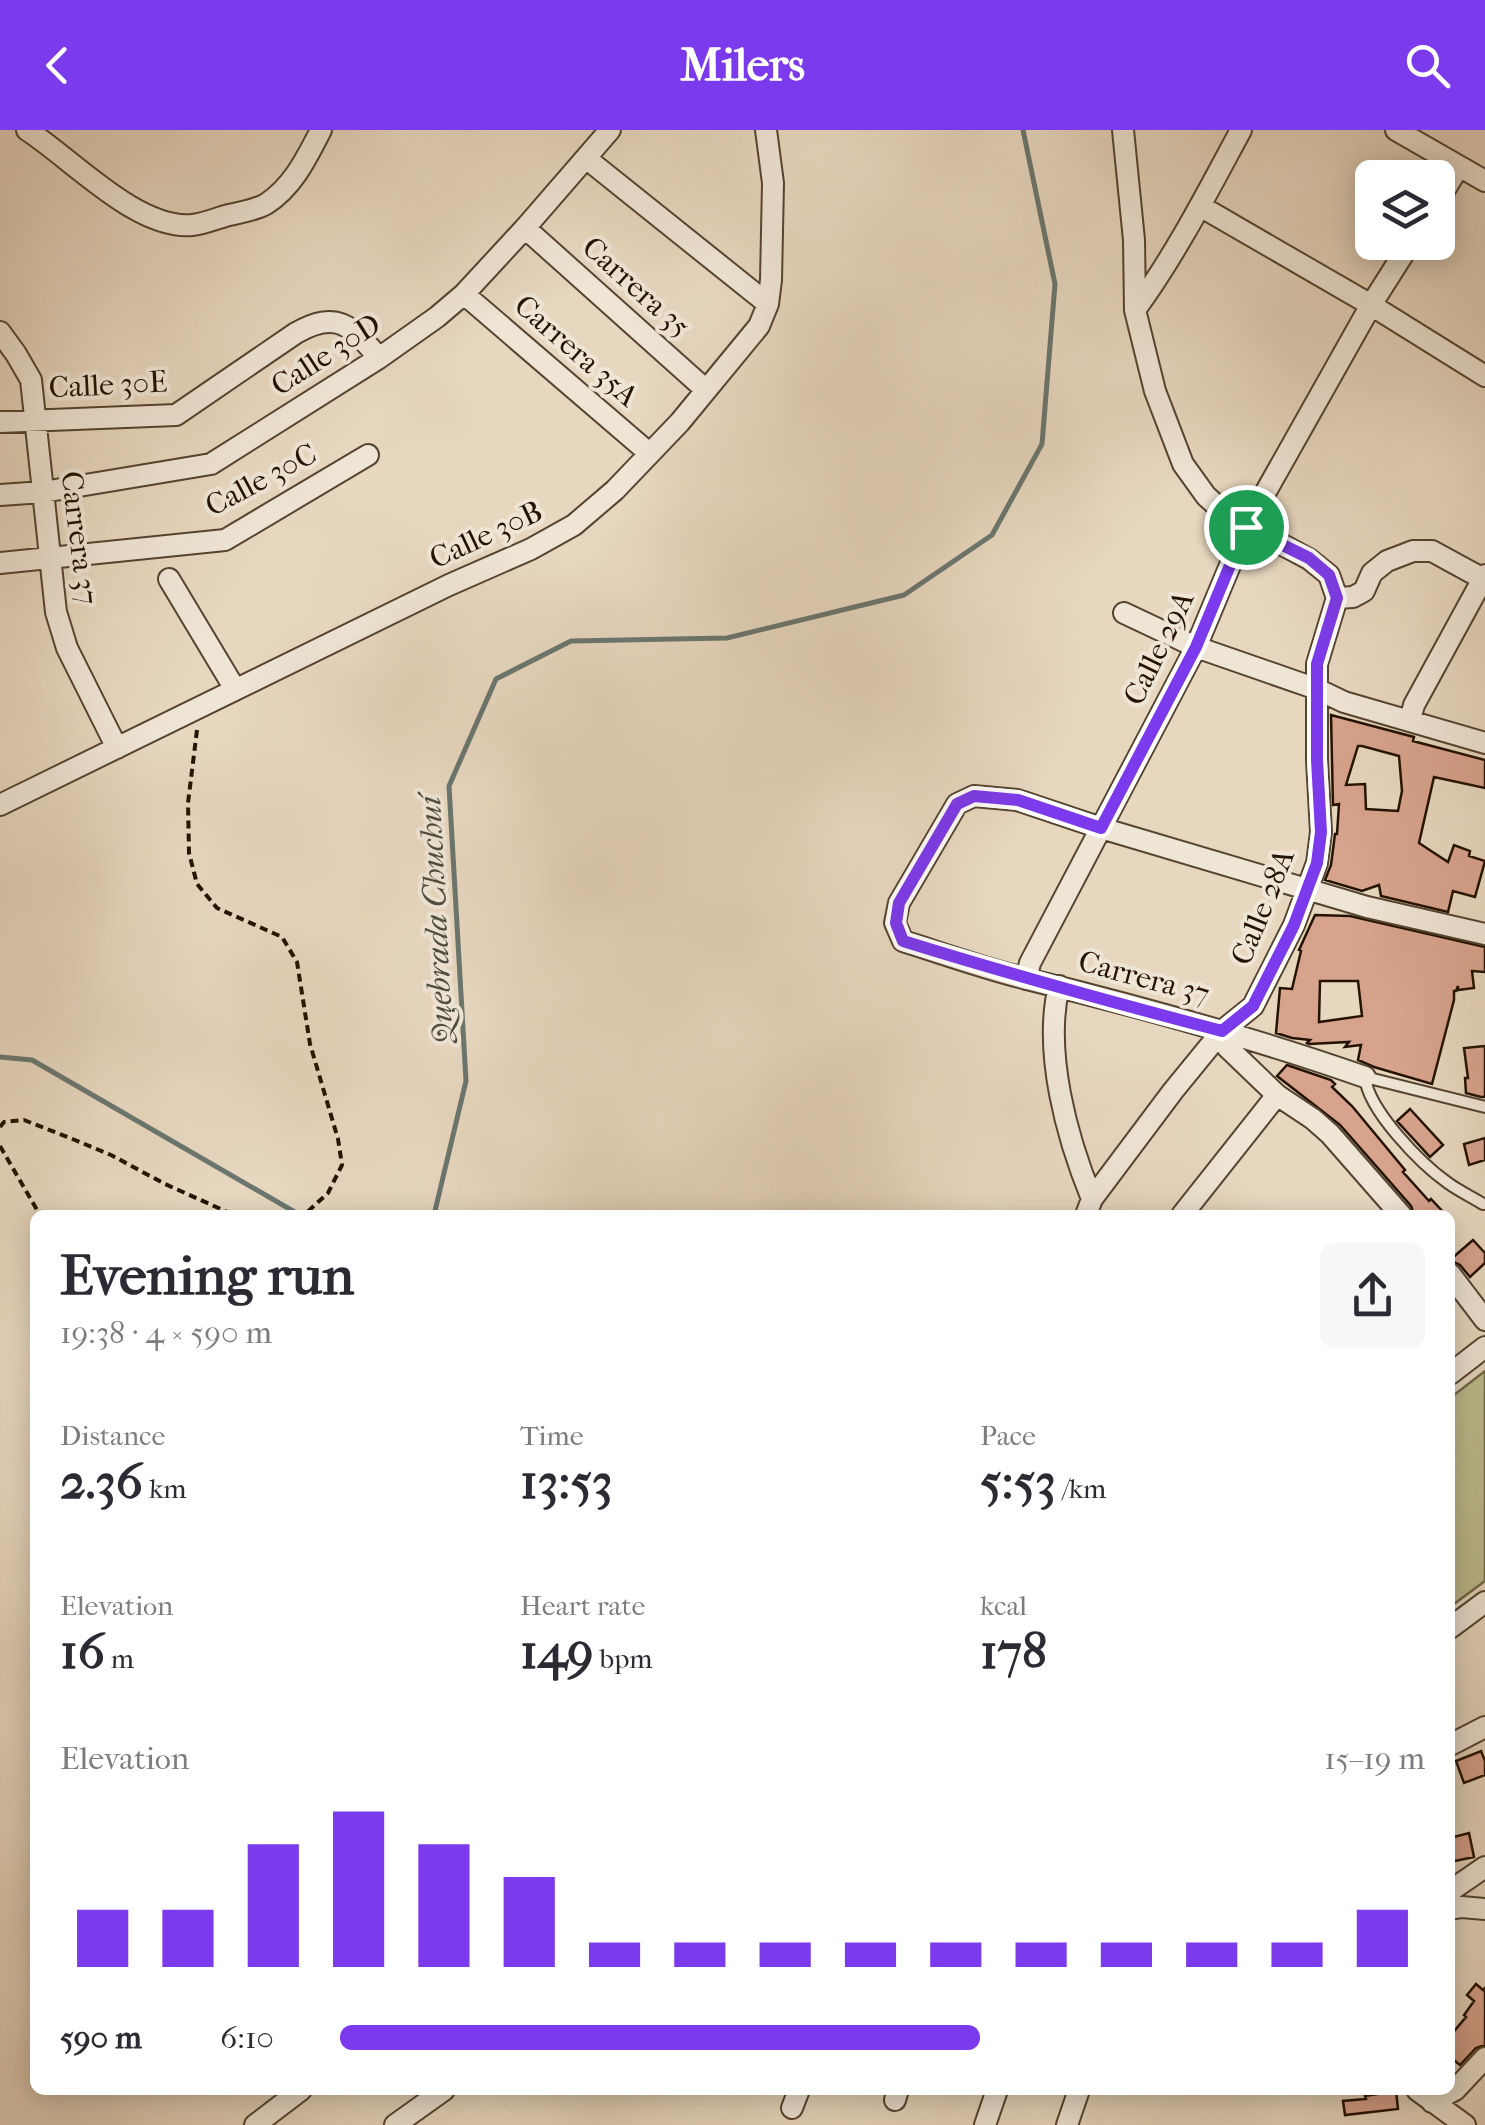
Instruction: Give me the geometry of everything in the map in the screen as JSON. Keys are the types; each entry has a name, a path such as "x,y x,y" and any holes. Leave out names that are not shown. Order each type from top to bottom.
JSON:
{"street":[{"path":"28,130 124,204 166,223 192,225 264,206 297,174 321,130"},
{"name":"Calle 30D","path":"0,496 210,464 437,318 526,228 610,130"},
{"name":"Calle 30B","path":"0,805 450,584 531,549 574,525 616,490 680,422 759,326 768,304 771,280 773,182 766,130"},
{"path":"1123,130 1134,240 1135,310 1154,391 1183,464 1206,496 1246,527 1309,558 1329,575 1337,598 1354,597 1386,561 1413,551 1432,551 1484,578 1414,705 1410,720"},
{"path":"1135,310 1200,206 1241,130"},
{"path":"1396,130 1485,181"},
{"path":"587,159 768,304"},
{"path":"1455,173 1459,166"},
{"path":"1200,206 1485,376"},
{"name":"Carrera 35","path":"526,228 706,390"},
{"name":"Calle 29A","path":"1026,979 1030,963 1196,647 1246,527 1400,260"},
{"name":"Carrera 35A","path":"464,294 649,453"},
{"name":"Calle 30E","path":"0,422 176,415 312,324 328,321 346,326 379,358"},
{"name":"Carrera 37","path":"0,332 31,380 56,612 67,648 116,748"},
{"name":"Calle 30C","path":"0,563 225,540 368,455"},
{"path":"169,578 235,689"},
{"name":"Calle 28A","path":"1089,1207 1173,1091 1222,1031 1253,1006 1294,925 1317,863 1321,832 1317,664 1337,598"},
{"path":"1124,613 1196,647 1344,702 1485,743"},
{"name":"Carrera 37","path":"1101,828 1018,800 974,796 957,804 899,903 896,923 903,941 1026,979 1222,1031 1365,1077"},
{"path":"1101,828 1367,907 1485,934"},
{"path":"1059,986 1053,1036 1063,1106 1089,1207"},
{"path":"1222,1031 1227,1048 1277,1094 1330,1134 1397,1210"},
{"path":"1186,1210 1277,1094"},
{"path":"1455,1281 1485,1320"},
{"path":"1455,1370 1485,1346"},
{"path":"1455,1624 1485,1602"},
{"path":"1455,1743 1485,1727"},
{"path":"1455,1888 1485,1867"},
{"path":"1455,1908 1485,1910"},
{"path":"1455,2090 1485,2058"},
{"path":"264,2122 294,2095"},
{"path":"395,2125 437,2095"},
{"path":"985,2124 995,2095"},
{"path":"1067,2125 1076,2095"},
{"path":"1425,2096 1465,2125"}],"lane":[{"name":"Carrera 37","path":"1365,1077 1485,1107"},
{"path":"1365,1077 1372,1102 1422,1161 1448,1183 1483,1204"}],"path":[{"path":"200,705 188,803 189,853 197,884 217,908 282,937 297,962 310,1044 338,1139 342,1165 328,1194 310,1210"},
{"path":"0,1127 4,1122 24,1120 111,1155 223,1210"},
{"path":"0,1146 37,1210"}],"green space":[{"path":"1485,1371 1485,1581 1455,1603 1455,1394"}],"building":[{"path":"1331,715 1485,760 1485,788 1434,777 1419,843 1448,862 1454,845 1485,861 1475,897 1453,891 1448,912 1381,896 1379,885 1362,891 1325,880 1337,834 1339,804 1333,805","holes":["1358,746 1399,756 1402,791 1398,811 1366,809 1365,784 1346,785"]},
{"path":"1315,915 1350,916 1485,947 1485,972 1472,971 1474,988 1458,990 1458,986 1454,991 1432,1084 1358,1060 1361,1045 1309,1044 1310,1040 1276,1033 1280,988 1292,989 1299,950","holes":["1320,981 1358,981 1362,1016 1319,1022"]},
{"path":"1485,1046 1485,1097 1481,1097 1466,1093 1464,1048"},
{"path":"1287,1065 1331,1080 1335,1084 1332,1087 1352,1106 1403,1172 1441,1210 1412,1210 1340,1125 1277,1076"},
{"path":"1410,1109 1443,1145 1430,1157 1397,1121"},
{"path":"1485,1138 1485,1160 1469,1165 1464,1144"},
{"path":"1473,1240 1485,1253 1485,1263 1470,1277 1455,1262 1455,1256"},
{"path":"1481,1751 1485,1775 1464,1783 1456,1761"},
{"path":"1469,1833 1474,1857 1455,1861 1455,1837"},
{"path":"1476,1984 1485,1988 1485,2045 1476,2048 1460,2065 1455,2061 1455,2030 1474,2001 1467,1995"},
{"path":"1397,2095 1398,2109 1345,2115 1343,2101 1366,2099 1365,2096"}],"waterway":[{"name":"Quebrada Chuchuí","path":"435,1210 466,1081 449,786 496,679 571,641 727,638 904,595 992,535 1042,444 1055,284 1023,130"},
{"name":"Quebrada Chuchuí","path":"0,1057 32,1060 291,1210"}],"route":[{"path":"1246,527 1309,558 1329,575 1337,598 1317,664 1321,832 1317,863 1294,925 1253,1006 1222,1031 1026,979 903,941 896,923 899,903 957,804 974,796 1018,800 1101,828 1196,647 1246,527"}]}
